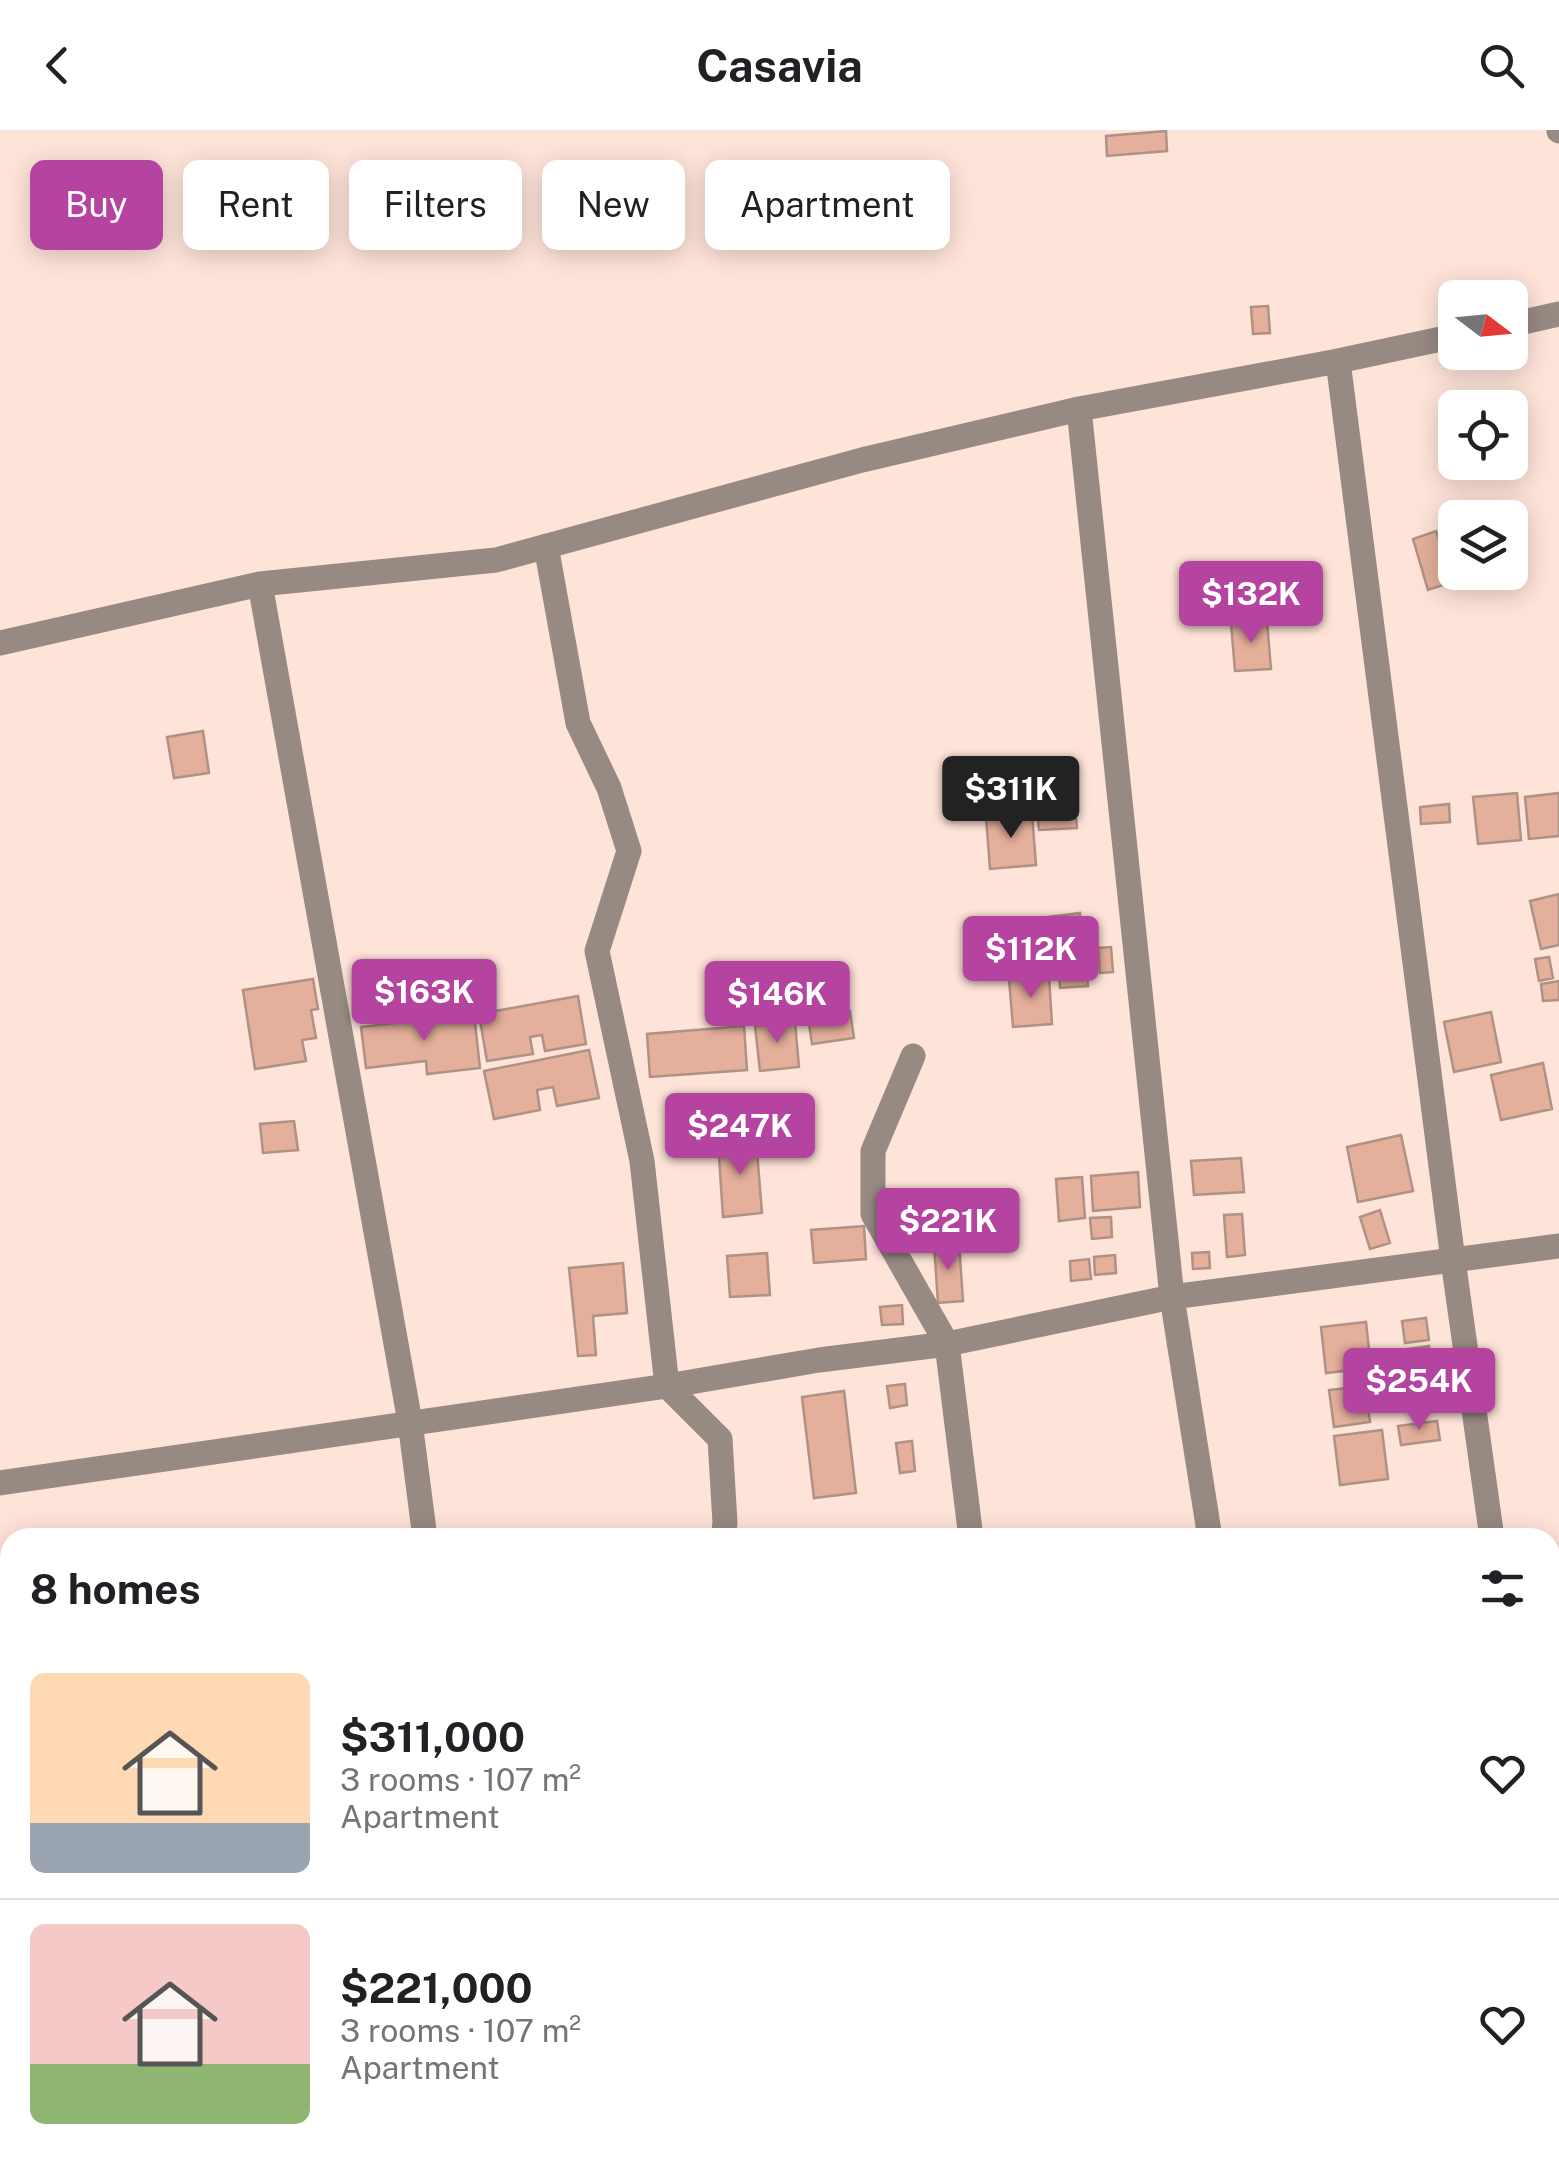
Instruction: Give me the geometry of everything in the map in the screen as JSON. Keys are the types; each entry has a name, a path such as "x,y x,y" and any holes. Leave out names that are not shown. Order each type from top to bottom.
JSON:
{"street":[{"path":"1528,321 1559,314"},
{"path":"0,644 260,584 496,560 862,460 1079,410 1438,340"},
{"path":"1338,361 1491,1528"},
{"path":"1079,410 1172,1297 1208,1528"},
{"path":"546,546 578,723 609,788 629,851 597,951 642,1161 667,1386 720,1440 724,1528"},
{"path":"260,584 410,1422 424,1528"},
{"path":"914,1056 873,1151 873,1214 948,1344 970,1528"},
{"path":"0,1482 948,1344 1172,1297 1559,1246"}],"building":[{"path":"1166,131 1167,151 1107,156 1106,136"},
{"path":"1268,306 1270,333 1253,334 1251,307"},
{"path":"1436,531 1438,587 1428,590 1413,539"},
{"path":"1267,621 1271,669 1235,671 1231,623"},
{"path":"203,731 209,773 174,778 167,737"},
{"path":"1517,793 1521,840 1478,844 1473,797"},
{"path":"1559,793 1559,836 1529,839 1525,797"},
{"path":"1449,804 1450,822 1421,824 1420,807"},
{"path":"1075,806 1077,828 1039,830 1037,809"},
{"path":"1032,813 1036,865 990,869 986,817"},
{"path":"1559,894 1559,945 1541,949 1530,901"},
{"path":"1080,913 1081,934 1049,936 1051,968 1004,972 1001,923"},
{"path":"1111,947 1113,972 1100,973 1098,948"},
{"path":"1549,957 1553,978 1539,981 1535,959"},
{"path":"1086,966 1088,986 1060,988 1059,968"},
{"path":"1049,976 1052,1024 1013,1027 1009,979"},
{"path":"313,979 318,1009 311,1010 316,1038 302,1040 306,1061 255,1069 243,990"},
{"path":"1559,981 1559,1000 1543,1001 1541,984"},
{"path":"578,996 586,1044 545,1051 542,1035 530,1037 533,1054 487,1061 479,1014"},
{"path":"850,1011 854,1038 812,1044 808,1017"},
{"path":"1491,1012 1501,1062 1454,1072 1444,1022"},
{"path":"474,1014 480,1068 427,1074 426,1061 366,1068 361,1027"},
{"path":"795,1022 799,1067 760,1071 755,1026"},
{"path":"744,1026 747,1070 650,1077 647,1034"},
{"path":"589,1050 599,1098 557,1106 553,1087 537,1090 540,1110 494,1119 484,1071"},
{"path":"1543,1063 1552,1109 1501,1120 1491,1075"},
{"path":"294,1121 298,1150 263,1153 260,1124"},
{"path":"1401,1135 1413,1191 1358,1202 1347,1147"},
{"path":"756,1139 762,1213 723,1217 718,1141"},
{"path":"1241,1158 1244,1192 1194,1195 1191,1161"},
{"path":"1138,1172 1140,1207 1093,1211 1091,1176"},
{"path":"1082,1177 1085,1218 1059,1221 1056,1179"},
{"path":"1380,1210 1390,1243 1370,1249 1360,1217"},
{"path":"1242,1214 1245,1255 1227,1257 1224,1215"},
{"path":"1111,1217 1112,1237 1092,1239 1090,1218"},
{"path":"864,1226 866,1259 814,1263 811,1230"},
{"path":"959,1243 963,1301 938,1303 934,1245"},
{"path":"1209,1252 1210,1268 1193,1269 1192,1253"},
{"path":"767,1253 770,1295 730,1297 727,1256"},
{"path":"1115,1255 1116,1273 1095,1275 1094,1257"},
{"path":"1089,1259 1091,1279 1071,1281 1070,1261"},
{"path":"623,1263 627,1313 593,1316 596,1355 578,1356 569,1268"},
{"path":"902,1305 903,1324 882,1325 880,1307"},
{"path":"1426,1318 1429,1340 1405,1343 1402,1321"},
{"path":"1366,1322 1371,1368 1326,1373 1321,1327"},
{"path":"1429,1346 1432,1370 1411,1373 1408,1349"},
{"path":"905,1384 907,1405 890,1408 887,1386"},
{"path":"1365,1386 1370,1422 1334,1427 1329,1390"},
{"path":"844,1391 856,1493 814,1498 802,1397"},
{"path":"1437,1421 1440,1440 1401,1445 1398,1426"},
{"path":"1382,1430 1388,1479 1340,1485 1334,1436"},
{"path":"912,1441 915,1471 900,1473 896,1443"}]}
